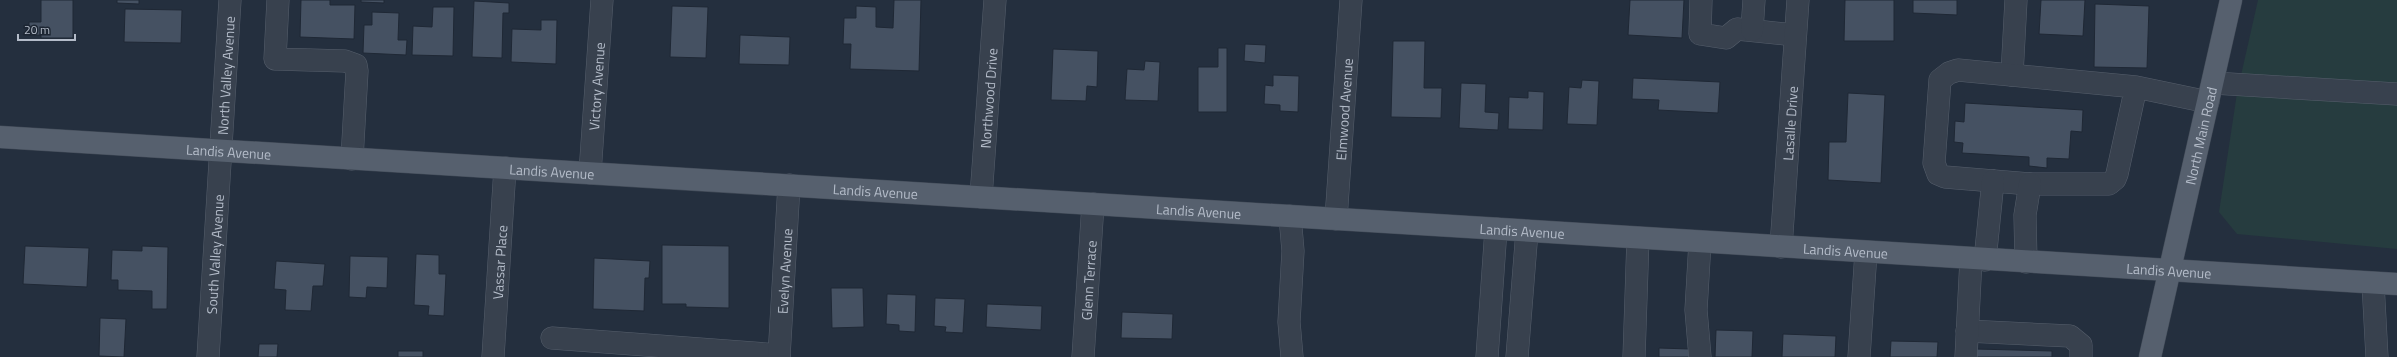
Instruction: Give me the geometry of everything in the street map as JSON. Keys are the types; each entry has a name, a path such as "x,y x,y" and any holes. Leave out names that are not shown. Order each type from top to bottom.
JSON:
{"main road":[{"name":"North Main Road","path":"2150,357 2171,271 2231,0"},
{"name":"Landis Avenue","path":"0,137 2397,284"}],"street":[{"path":"225,0 230,0"},
{"name":"North Valley Avenue","path":"220,151 230,0"},
{"path":"278,0 275,59 345,60 356,65 358,71 352,159"},
{"name":"Victory Avenue","path":"590,173 602,0"},
{"name":"Northwood Drive","path":"982,197 995,0"},
{"name":"Elmwood Avenue","path":"1336,219 1351,0"},
{"path":"1701,0 1700,34 1726,38 1737,29 1795,35"},
{"path":"1752,30 1754,0"},
{"name":"Lasalle Drive","path":"1781,247 1798,0"},
{"path":"2012,75 2016,0"},
{"path":"2136,88 2115,179 2109,184 2101,186 2030,184 1945,176 1938,174 1934,163 1940,80 1949,73 1958,70 2136,88 2211,92 2397,94"},
{"name":"South Valley Avenue","path":"208,357 220,151"},
{"name":"Vassar Place","path":"493,357 505,168"},
{"path":"1966,357 1978,259 1993,181"},
{"path":"2026,262 2025,215 2030,184"},
{"name":"Evelyn Avenue","path":"779,356 789,185"},
{"name":"Glenn Terrace","path":"1083,357 1093,204"},
{"path":"1290,216 1293,251 1289,322 1292,357"},
{"path":"1487,357 1496,229"},
{"path":"1517,357 1527,231"},
{"path":"1634,357 1638,238"},
{"path":"1700,242 1696,310 1700,357"},
{"path":"1859,357 1866,252"},
{"path":"2373,283 2377,357"},
{"path":"1968,331 2070,336 2081,345 2081,357"},
{"path":"552,338 779,356"}],"green space":[{"path":"2258,0 2397,0 2397,249 2237,234 2219,212 2237,93"}],"building":[{"path":"41,0 73,0 73,38 41,38 41,35 29,35 29,22 41,22"},
{"path":"117,0 139,0 139,4 117,3"},
{"path":"301,0 330,0 330,5 355,5 354,39 300,37"},
{"path":"361,0 384,0 384,3 361,2"},
{"path":"894,0 921,0 919,71 850,69 851,44 843,44 844,18 856,18 856,6 876,7 876,27 893,28"},
{"path":"1630,0 1684,0 1682,38 1628,35"},
{"path":"1845,0 1894,0 1894,41 1844,41"},
{"path":"1913,0 1957,0 1957,15 1913,13"},
{"path":"2041,0 2085,0 2083,36 2039,34"},
{"path":"474,1 509,3 509,13 503,13 502,58 472,57"},
{"path":"2095,4 2149,6 2147,68 2094,67"},
{"path":"672,6 708,7 706,58 670,57"},
{"path":"433,7 454,7 453,56 412,55 413,26 432,27"},
{"path":"125,9 182,10 181,43 124,42"},
{"path":"372,12 399,13 398,40 407,40 406,55 363,53 364,25 372,25"},
{"path":"541,20 557,20 556,64 511,62 512,29 541,30"},
{"path":"740,35 790,37 789,65 739,64"},
{"path":"1393,41 1425,41 1424,88 1442,88 1441,118 1391,117"},
{"path":"1245,44 1266,45 1265,63 1244,61"},
{"path":"1218,48 1227,48 1227,112 1198,112 1198,67 1218,67"},
{"path":"1053,49 1098,51 1097,87 1087,86 1086,101 1051,100"},
{"path":"1145,61 1160,62 1158,101 1125,100 1127,69 1144,70"},
{"path":"1273,75 1299,76 1298,112 1280,111 1280,105 1264,104 1265,85 1273,86"},
{"path":"1633,78 1720,82 1718,113 1658,110 1659,100 1632,99"},
{"path":"1582,80 1599,81 1597,125 1567,124 1569,87 1581,88"},
{"path":"1461,83 1486,84 1485,112 1499,113 1498,130 1459,128"},
{"path":"1528,91 1544,92 1543,130 1508,129 1509,97 1528,98"},
{"path":"1848,93 1885,95 1881,183 1828,180 1829,142 1846,142"},
{"path":"1965,103 2083,110 2082,132 2071,131 2069,159 2047,158 2047,168 2029,166 2029,157 1962,153 1963,143 1954,142 1955,121 1964,122"},
{"path":"662,245 729,246 729,308 686,307 686,304 662,304"},
{"path":"25,246 89,248 87,287 23,284"},
{"path":"142,246 168,247 167,309 152,309 152,291 118,290 118,280 111,280 112,250 142,251"},
{"path":"416,254 439,255 439,274 446,274 444,316 428,315 429,306 414,305"},
{"path":"350,256 388,257 387,288 367,287 366,298 349,297"},
{"path":"594,258 650,261 649,278 645,278 644,311 593,309"},
{"path":"276,261 325,264 323,286 313,286 311,311 285,310 286,290 274,289"},
{"path":"831,288 863,288 864,327 832,328"},
{"path":"887,294 916,295 915,332 899,331 899,325 886,324"},
{"path":"935,298 965,299 963,333 945,332 946,327 934,326"},
{"path":"987,304 1042,306 1041,330 986,327"},
{"path":"1122,312 1173,314 1172,339 1121,338"},
{"path":"100,318 126,319 124,357 99,356"},
{"path":"1716,330 1753,331 1752,357 1715,357"},
{"path":"1783,334 1836,336 1835,357 1782,357"},
{"path":"1891,341 1938,342 1937,357 1890,357"},
{"path":"259,344 278,344 277,357 258,357"},
{"path":"1659,348 1690,349 1690,357 1659,357"},
{"path":"1976,349 2052,351 2052,357 1976,357"},
{"path":"398,351 423,351 423,357 398,357"}]}
